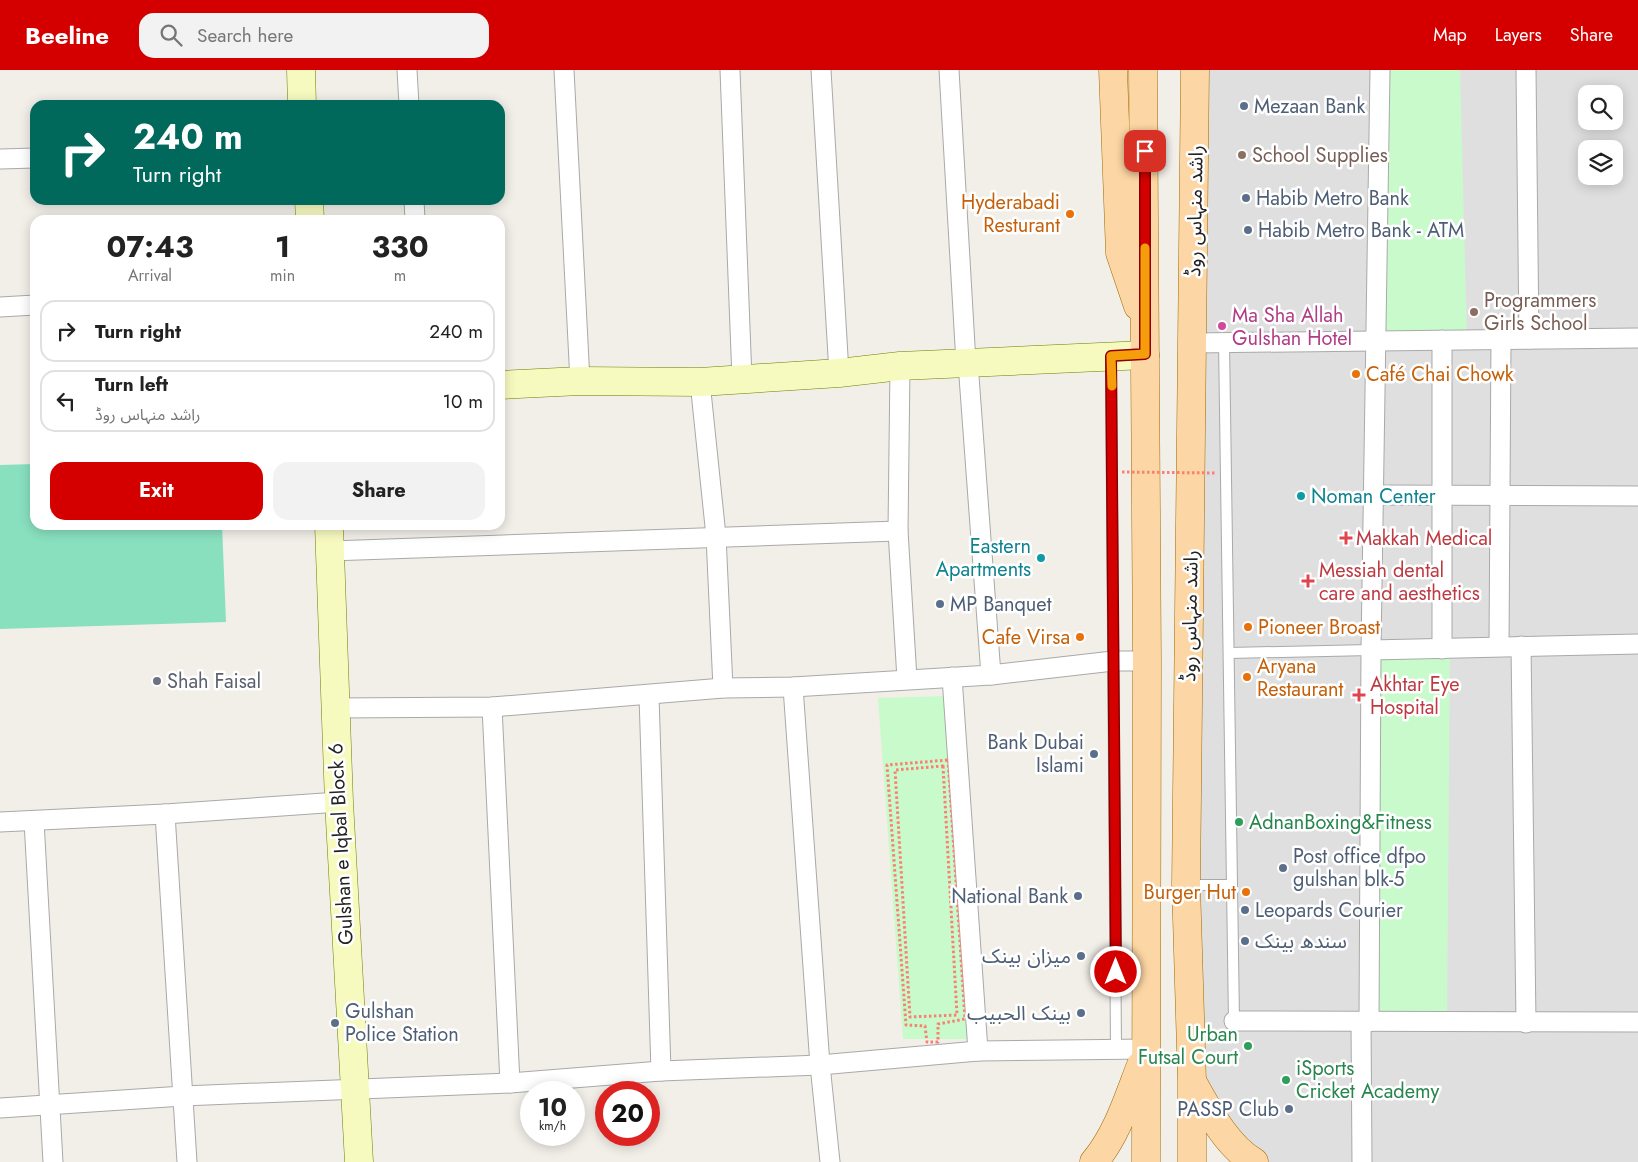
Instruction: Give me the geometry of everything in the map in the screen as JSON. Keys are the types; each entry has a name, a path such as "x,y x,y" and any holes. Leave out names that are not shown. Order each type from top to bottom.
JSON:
{"main road":[{"path":"1114,70 1120,253 1145,326"},
{"name":"راشد منہاس روڈ","path":"1143,70 1147,661 1146,1162"},
{"name":"راشد منہاس روڈ","path":"1192,1162 1192,1082 1186,885 1194,343 1195,70"},
{"path":"1196,124 1213,70"},
{"path":"1094,1162 1103,1151 1122,1113 1147,1049"},
{"path":"1192,1082 1213,1119 1246,1157 1254,1162"}],"street":[{"path":"300,70 302,100"},
{"path":"407,70 409,100"},
{"path":"564,70 580,381"},
{"path":"730,70 742,379"},
{"path":"821,70 839,373"},
{"path":"949,70 967,363 991,674"},
{"path":"1362,1162 1375,495 1380,70"},
{"path":"1526,70 1529,339"},
{"path":"0,159 30,158"},
{"path":"0,307 30,305"},
{"path":"1194,343 1638,338"},
{"path":"1499,646 1501,339"},
{"path":"1442,340 1442,649"},
{"path":"505,385 580,381 700,382 839,373 900,366 1145,354"},
{"path":"900,366 898,531 906,679"},
{"path":"700,382 716,536 723,688"},
{"path":"1375,495 1638,496"},
{"path":"329,538 716,536 898,531"},
{"name":"Gulshan e Iqbal Block 6","path":"329,538 339,802 359,1162"},
{"path":"1371,650 1638,644"},
{"path":"1521,646 1526,1023"},
{"path":"335,708 492,708 649,696 723,688 793,687 952,677 1113,661 1147,661"},
{"path":"952,677 978,1051"},
{"path":"793,687 820,1065 830,1162"},
{"path":"649,696 661,1072"},
{"path":"492,708 510,1083"},
{"path":"0,822 165,814 339,802"},
{"path":"165,814 187,1162"},
{"path":"34,821 53,1162"},
{"path":"1234,1022 1638,1022"},
{"path":"0,1108 183,1096 510,1083 661,1072 820,1065 978,1051 1147,1049"}],"lane":[{"path":"1224,342 1234,1022"},
{"path":"1111,356 1116,1050"},
{"path":"1229,653 1371,650"},
{"path":"1186,885 1232,885"}],"path":[{"path":"1122,472 1217,473"},
{"path":"938,1016 938,1024 938,1042 927,1042 925,1026 906,1025 887,765 948,760 965,1019 938,1024"},
{"path":"943,766 957,1015 938,1016 910,1017 895,770 943,766"}],"shaded area":[{"path":"1203,70 1638,70 1638,1162 1255,1162 1194,1083"}],"green space":[{"path":"1377,70 1460,70 1467,340 1374,341"},
{"path":"30,464 30,530 222,530 226,622 0,629 0,465"},
{"path":"1371,649 1450,649 1447,1022 1369,1022"},
{"path":"946,696 972,1039 903,1039 878,698"}],"slow traffic":[{"path":"1112,386 1111,356 1145,354 1145,248"}],"place":[{"name":"Mezaan Bank","path":"1244,106"},
{"name":"School Supplies","path":"1242,155"},
{"name":"Habib Metro Bank","path":"1246,198"},
{"name":"Hyderabadi Resturant","path":"1070,214"},
{"name":"Habib Metro Bank - ATM","path":"1248,230"},
{"name":"Programmers Girls School","path":"1474,312"},
{"name":"Ma Sha Allah Gulshan Hotel","path":"1222,326"},
{"name":"Café Chai Chowk","path":"1356,374"},
{"name":"Noman Center","path":"1301,496"},
{"name":"Makkah Medical","path":"1346,538"},
{"name":"Eastern Apartments","path":"1041,558"},
{"name":"Messiah dental care and aesthetics","path":"1308,581"},
{"name":"MP Banquet","path":"940,604"},
{"name":"Pioneer Broast","path":"1248,627"},
{"name":"Cafe Virsa","path":"1080,637"},
{"name":"Aryana Restaurant","path":"1247,677"},
{"name":"Shah Faisal","path":"157,681"},
{"name":"Akhtar Eye Hospital","path":"1359,695"},
{"name":"Bank Dubai Islami","path":"1094,754"},
{"name":"AdnanBoxing&Fitness","path":"1239,822"},
{"name":"Post office dfpo gulshan blk-5","path":"1283,868"},
{"name":"Burger Hut","path":"1246,892"},
{"name":"National Bank","path":"1078,896"},
{"name":"Leopards Courier","path":"1245,910"},
{"name":"سندھ بینک","path":"1245,941"},
{"name":"میزان بینک","path":"1081,956"},
{"name":"بينک الحبيب","path":"1081,1013"},
{"name":"Gulshan Police Station","path":"335,1023"},
{"name":"Urban Futsal Court","path":"1248,1046"},
{"name":"iSports Cricket Academy","path":"1286,1080"},
{"name":"PASSP Club","path":"1289,1109"}],"route":[{"path":"1116,972 1111,356 1145,354 1145,151"}]}
